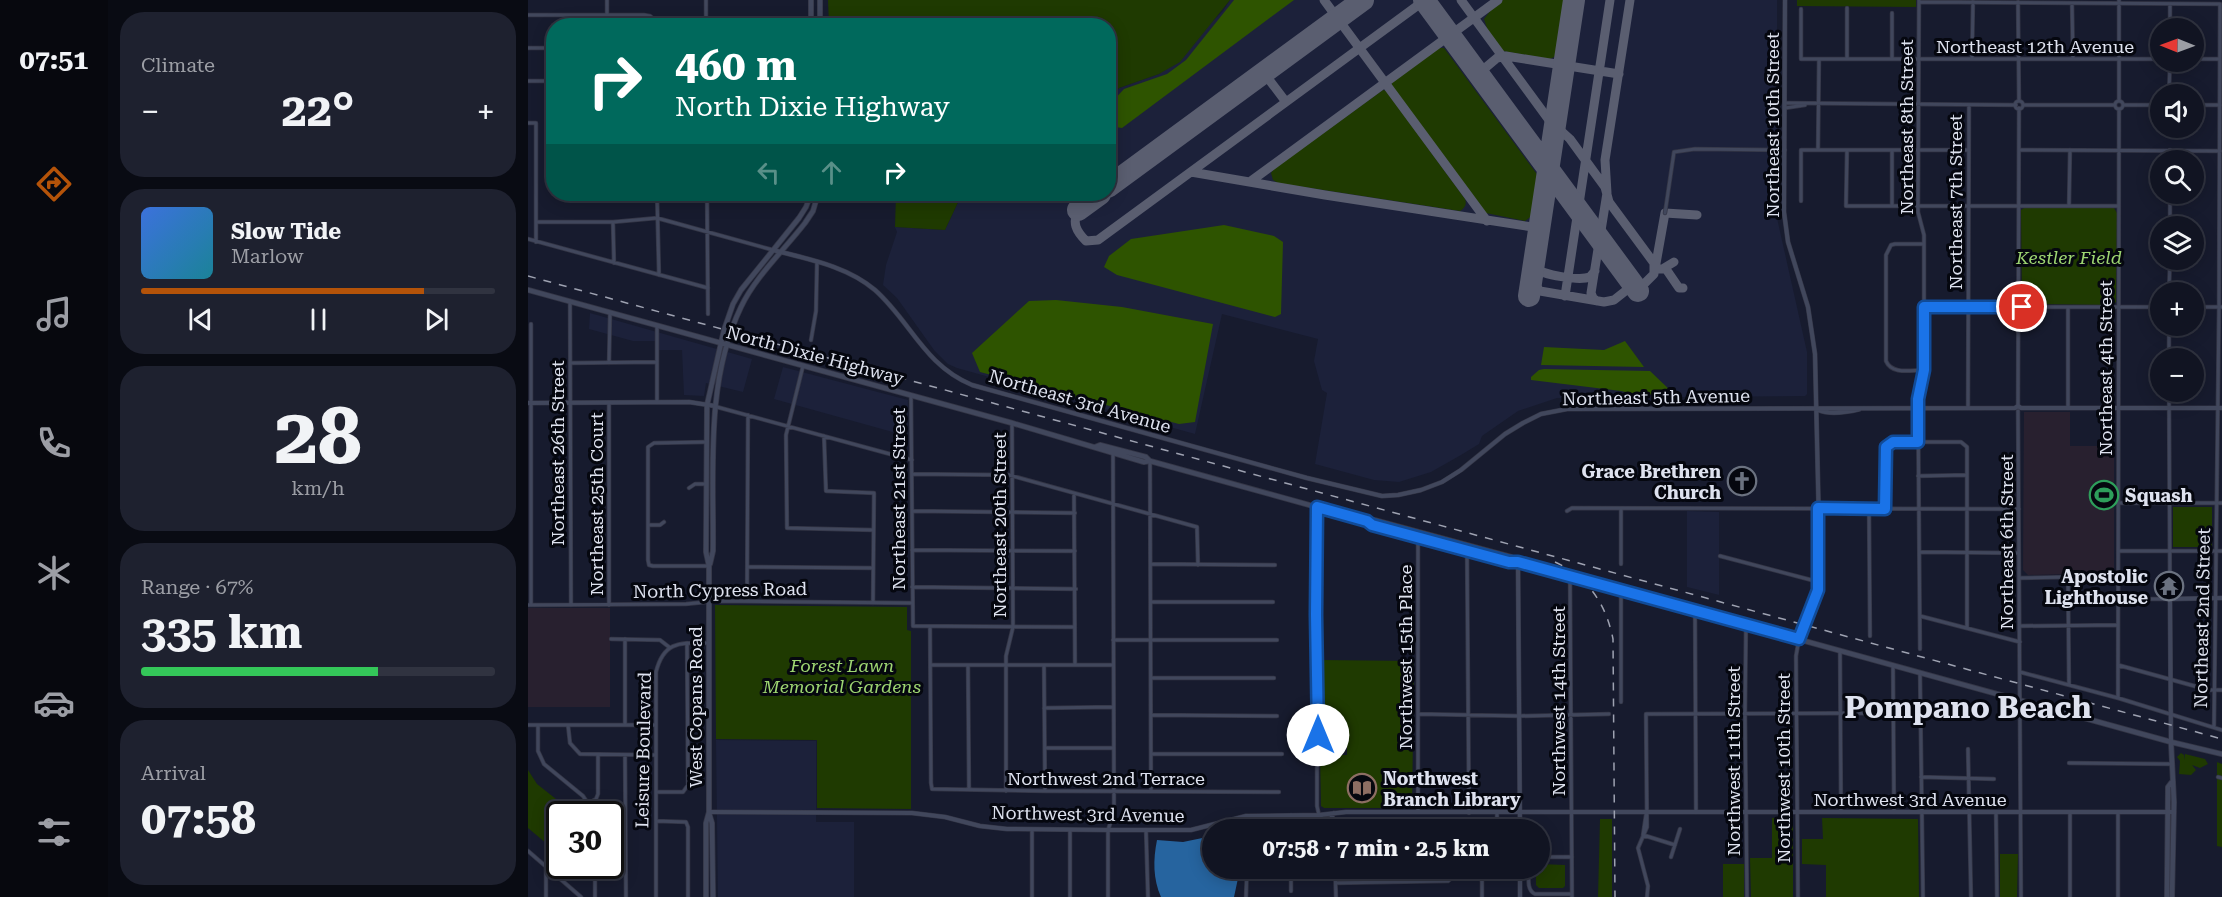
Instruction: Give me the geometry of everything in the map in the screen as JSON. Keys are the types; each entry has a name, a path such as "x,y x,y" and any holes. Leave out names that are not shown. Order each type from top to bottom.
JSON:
{"main road":[{"path":"811,0 811,18"},
{"path":"820,0 820,18"},
{"path":"709,566 706,552 707,405 720,343 733,304 741,290 799,218 808,201"},
{"path":"709,566 713,551 715,406 728,345 747,295 813,211 816,201"},
{"name":"North Dixie Highway","path":"528,290 1012,423 1095,447 1098,450 1144,462 1150,461 1367,521 1372,525 1509,562 1518,562 2222,756"},
{"name":"North Dixie Highway","path":"1095,447 1100,444 1146,457 1150,461"},
{"name":"North Dixie Highway","path":"1367,521 1374,520 1511,557 1518,562"},
{"name":"West Copans Road","path":"706,897 706,824 709,812 709,566"},
{"path":"2171,742 2171,783 2174,789 2171,812 2172,897"},
{"name":"West Copans Road","path":"709,812 712,823 713,897"},
{"path":"2167,897 2171,844"}],"street":[{"path":"607,0 607,14"},
{"path":"706,0 706,18"},
{"name":"Northeast 10th Street","path":"1785,0 1784,212 1788,242 1812,331 1816,409 1819,582 1817,597 1799,639"},
{"path":"1919,1 2219,3"},
{"name":"Northeast 8th Street","path":"1919,1 1918,206 1924,244 1924,370 1918,408 1920,649"},
{"path":"1972,2 1972,59"},
{"path":"2016,105 2019,101 2018,2"},
{"path":"1785,106 1807,104 2016,105 2019,108 2023,105 2115,105 2119,101 2120,2"},
{"path":"2072,3 2073,59"},
{"name":"Northeast 2nd Street","path":"2214,728 2221,307 2219,3"},
{"path":"2170,4 2170,18"},
{"path":"1847,8 1847,59"},
{"name":"Northeast 12th Avenue","path":"1801,9 1801,59 2150,59"},
{"path":"1892,13 1892,59"},
{"path":"528,15 607,14 644,15 652,18"},
{"path":"528,48 546,48"},
{"path":"1818,150 1819,59"},
{"path":"2204,59 2220,59"},
{"path":"528,81 546,81"},
{"path":"2019,101 2023,105"},
{"path":"2119,101 2123,105 2150,105"},
{"name":"Northeast 7th Street","path":"1968,408 1970,105"},
{"path":"2115,105 2119,109 2123,105"},
{"path":"2204,105 2221,105"},
{"name":"Northeast 6th Street","path":"2019,108 2021,897"},
{"name":"Northeast 4th Street","path":"2118,698 2119,109"},
{"path":"528,123 536,123 536,242"},
{"path":"1665,213 1674,152 1695,149 1785,150"},
{"path":"1801,201 1801,150 1969,150"},
{"path":"1847,150 1846,206 2119,206"},
{"path":"1892,150 1892,206"},
{"path":"2019,150 2150,150"},
{"path":"2069,205 2070,150"},
{"path":"2204,151 2221,151"},
{"path":"657,201 659,275"},
{"path":"707,201 708,314"},
{"path":"536,222 613,222 657,218 817,262 816,311 811,340"},
{"path":"613,222 614,263"},
{"path":"528,239 708,288"},
{"path":"1924,244 1891,245 1886,255 1886,361 1893,369 1924,370"},
{"name":"Northeast 3rd Avenue","path":"817,262 851,274 865,282 886,300 931,357 944,369 972,385 1307,478 1377,495"},
{"name":"Northeast 26th Street","path":"570,301 571,605"},
{"path":"1924,307 2150,307"},
{"path":"2204,307 2221,307"},
{"path":"2068,308 2068,408"},
{"path":"609,363 610,312"},
{"path":"529,605 531,324"},
{"path":"657,325 657,402"},
{"path":"570,363 657,363"},
{"path":"804,366 788,426 787,528 873,530"},
{"name":"Northeast 21st Street","path":"911,395 913,626 930,627"},
{"path":"530,403 657,402 715,406 912,460"},
{"path":"2169,402 2171,742"},
{"name":"Northeast 25th Court","path":"609,403 609,605"},
{"name":"Northeast 5th Avenue","path":"1377,495 1398,495 1442,482 1523,423 1541,414 1565,409 2220,408"},
{"path":"747,601 748,415"},
{"name":"Northeast 20th Street","path":"1006,791 1006,656 1013,627 1012,423"},
{"path":"824,436 826,491 874,493 873,603"},
{"path":"706,442 650,444 648,447 648,525 649,565 709,566"},
{"path":"1885,509 1886,447 1893,442 1961,442 1965,444 1967,447 1967,628"},
{"path":"1113,454 1114,808"},
{"path":"1150,461 1151,791"},
{"path":"912,474 1012,476 1074,495 1197,527 1198,564"},
{"path":"1918,476 1967,476"},
{"path":"688,488 695,484 714,484"},
{"path":"1074,495 1075,665"},
{"path":"2118,503 2222,503"},
{"path":"1317,507 1317,806 1319,815 1323,819"},
{"path":"1567,511 1572,508 2019,509"},
{"path":"1621,508 1621,564"},
{"path":"1869,509 1870,636"},
{"path":"912,511 1075,513"},
{"path":"648,525 660,525 664,522"},
{"name":"Northwest 15th Place","path":"1418,537 1418,813"},
{"path":"912,550 1075,551"},
{"path":"1467,551 1469,813"},
{"path":"2118,551 2222,551"},
{"path":"1920,552 2019,553"},
{"path":"1720,556 1819,582"},
{"path":"1518,562 1520,819"},
{"path":"1151,564 1275,565"},
{"path":"748,567 873,568"},
{"path":"2019,578 2118,576"},
{"name":"Northwest 14th Street","path":"1570,577 1572,896"},
{"path":"2068,577 2069,685"},
{"path":"912,588 1076,589"},
{"path":"1620,702 1621,591"},
{"path":"2118,599 2222,598"},
{"name":"North Cypress Road","path":"529,605 686,604 747,601 912,603"},
{"path":"1151,602 1273,602"},
{"path":"1695,611 1696,812"},
{"path":"1920,616 2020,642"},
{"name":"Northwest 11th Street","path":"1746,625 1747,897"},
{"path":"2020,626 2118,625"},
{"path":"1075,627 930,627 931,665 1113,665"},
{"path":"611,639 660,640 669,647 687,643 709,643"},
{"path":"625,639 625,725"},
{"path":"1113,639 1277,640"},
{"name":"Northwest 10th Street","path":"1798,897 1796,657 1799,639"},
{"path":"656,792 683,792 688,785 687,643"},
{"name":"Leisure Boulevard","path":"656,897 656,672 658,661 669,647"},
{"path":"1840,651 1841,812"},
{"name":"Northwest 2nd Terrace","path":"931,665 932,789 1280,792"},
{"path":"968,665 969,790"},
{"path":"1044,665 1045,791"},
{"path":"1893,665 1894,812"},
{"path":"2118,665 2222,690"},
{"path":"2020,672 2118,698 2222,730"},
{"path":"1920,673 1923,897"},
{"path":"1151,678 1274,678"},
{"path":"1044,708 1113,707"},
{"path":"1647,897 1647,883 1638,848 1647,826 1646,714 1893,713"},
{"path":"1419,714 1468,716 1609,714"},
{"path":"1151,715 1276,716"},
{"path":"528,725 656,725"},
{"path":"538,725 538,751 544,764 587,801"},
{"path":"568,725 568,738 580,754 656,755"},
{"path":"1045,748 1113,748"},
{"path":"1968,749 1971,897"},
{"path":"1151,754 1282,754"},
{"path":"592,801 598,794 598,755"},
{"path":"625,755 626,897"},
{"path":"2069,763 2171,764"},
{"path":"1921,777 1994,779"},
{"name":"Northwest 3rd Avenue","path":"709,812 912,813 945,817 980,826 1032,830 1191,830 1246,816 1334,813 2171,812"},
{"path":"1331,819 1334,813"},
{"path":"1497,813 1497,819"},
{"path":"1996,813 1997,897"},
{"path":"2070,813 2070,897"},
{"path":"2118,813 2118,897"},
{"path":"1108,897 1108,830 1113,815"},
{"path":"656,821 686,822 688,827 688,897"},
{"path":"1671,856 1680,829"},
{"path":"1032,830 1032,897"},
{"path":"1070,830 1070,897"},
{"path":"1146,830 1148,897"},
{"path":"1643,835 1675,845"},
{"path":"528,851 546,867"},
{"path":"1550,857 1572,857"},
{"path":"546,879 546,897"},
{"path":"560,879 581,897"},
{"path":"595,879 595,897"},
{"path":"1246,897 1247,879"},
{"path":"1291,879 1291,891"},
{"path":"1335,897 1336,879"},
{"path":"1336,882 1448,881 1450,879"},
{"path":"1480,879 1482,897"},
{"path":"1520,879 1520,897"},
{"path":"1529,879 1529,889 1532,892 1572,896"}],"shaded area":[{"path":"1230,0 1777,0 1777,218 1807,352 1807,394 1805,396 1557,398 1518,411 1482,436 1479,444 1461,455 1431,472 1399,482 1374,480 1315,464 1327,393 1322,390 1314,361 1318,339 1222,314 1195,434 948,364 934,350 897,298 883,285 886,265 897,232 895,227 945,230 959,201 1116,201 1116,92 1119,88 1159,74 1223,11"},
{"path":"590,313 752,359 743,392 706,383 704,396 684,395 682,350 659,350 659,341 633,341 589,329"},
{"path":"783,367 908,400 907,436 774,399"},
{"path":"2024,412 2070,412 2070,446 2114,446 2114,573 2028,575 2023,570"},
{"path":"1687,511 1719,512 1719,595 1687,587"},
{"path":"528,608 610,608 610,707 528,707"},
{"path":"716,740 816,741 816,822 854,822 854,897 718,897"}],"green space":[{"path":"828,0 1230,0 1180,62 1159,74 1119,88 1116,92 1116,18 829,18"},
{"path":"1234,0 1294,0 1122,128 1116,127 1116,98 1124,89 1167,74 1186,60"},
{"path":"1503,0 1565,0 1556,56 1550,59 1503,51 1488,31 1484,19"},
{"path":"1797,0 1916,0 1916,7 1797,6"},
{"path":"1439,48 1444,48 1539,177 1533,215 1525,221 1486,213 1392,87 1392,83"},
{"path":"1383,90 1465,199 1465,206 1460,211 1278,183 1273,180 1271,173 1274,169"},
{"path":"896,201 959,201 945,230 895,227"},
{"name":"Kestler Field","path":"2024,208 2114,208 2117,213 2116,302 2112,305 2022,304 2021,210"},
{"path":"1224,225 1274,236 1283,242 1281,314 1275,317 1117,275 1104,267 1109,256 1131,239"},
{"path":"1056,300 1122,307 1213,324 1195,422 1179,424 980,372 972,353 1029,301"},
{"path":"1625,341 1644,367 1541,365 1544,347 1604,350"},
{"path":"1539,370 1650,371 1672,392 1639,394 1531,380 1531,377"},
{"path":"2173,507 2212,507 2212,547 2173,547"},
{"name":"Forest Lawn Memorial Gardens","path":"715,605 907,607 907,630 911,631 911,809 817,808 817,740 716,739"},
{"path":"1320,660 1414,661 1412,808 1324,808 1321,806 1320,755 1347,755 1347,722 1320,722"},
{"path":"2181,753 2184,755 2184,760 2185,754 2205,759 2208,764 2200,768 2192,765 2196,770 2191,775 2179,774 2180,761 2177,757"},
{"path":"2217,762 2222,764 2222,847 2217,846"},
{"path":"528,770 537,784 559,801 546,801 546,843 528,828"},
{"path":"1793,817 1793,897 1751,897 1750,858 1772,858 1772,818"},
{"path":"1822,818 1918,819 1919,897 1826,897 1826,865 1802,864 1802,839 1823,839"},
{"path":"1600,819 1612,819 1612,897 1598,897"},
{"path":"2000,854 2018,854 2017,897 2000,897"},
{"path":"1550,864 1565,865 1565,886 1563,888 1539,888 1536,885 1536,879 1550,879"},
{"path":"1723,864 1744,864 1744,897 1723,897"}],"water":[{"path":"1202,838 1202,879 1238,879 1234,897 1161,897 1154,869 1157,840 1183,842"}],"taxiway":[{"path":"1324,0 1487,221"},
{"path":"1078,210 1075,223 1080,234 1086,241 1098,240 1425,0"},
{"path":"1461,0 1549,120 1570,139 1605,187 1609,202 1654,263 1654,274 1645,283 1638,285 1630,280"},
{"path":"1251,181 1498,0"},
{"path":"1565,296 1610,0"},
{"path":"1597,301 1591,293 1607,193 1605,160 1630,0"},
{"path":"1478,74 1497,58 1506,56 1619,74"},
{"path":"1264,73 1286,102"},
{"path":"1191,172 1539,228"},
{"path":"1683,288 1679,288 1666,269 1655,269 1665,213 1697,215"},
{"path":"1534,262 1535,268 1539,271 1561,277 1585,278 1590,277 1595,271"},
{"path":"1664,268 1674,262"},
{"path":"1532,274 1535,285 1540,291 1604,302 1614,300 1633,285"}],"runway":[{"path":"1116,181 1363,0"},
{"path":"1424,0 1638,291"},
{"path":"1529,296 1574,0"},
{"path":"1078,210 1090,201"}],"railway":[{"path":"528,276 2222,739"},
{"path":"1555,562 1577,575 1594,593 1606,614 1613,639 1615,897"}],"place":[{"name":"Grace Brethren Church","path":"1742,481"},
{"name":"Squash","path":"2104,495"},
{"name":"Apostolic Lighthouse","path":"2169,586"},
{"name":"Northwest Branch Library","path":"1362,788"}],"district":[{"name":"Pompano Beach","path":"1968,707"}],"route":[{"path":"1318,735 1317,507 1367,521 1372,525 1509,562 1518,562 1799,639 1817,597 1820,577 1818,508 1885,509 1886,447 1893,442 1918,442 1918,399 1924,370 1924,307 2022,307"}]}
